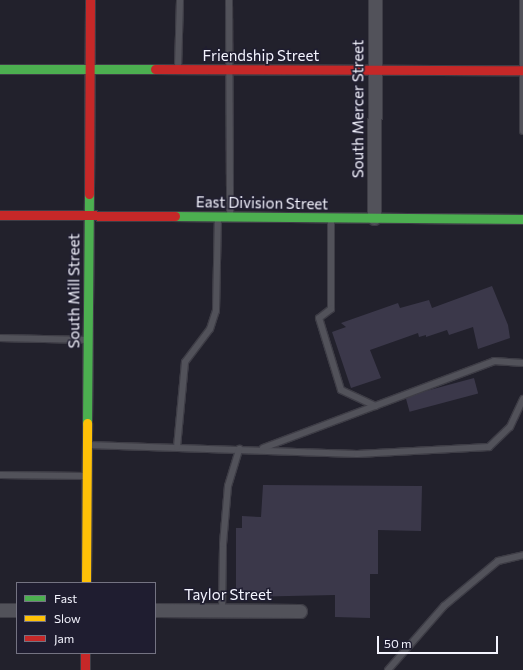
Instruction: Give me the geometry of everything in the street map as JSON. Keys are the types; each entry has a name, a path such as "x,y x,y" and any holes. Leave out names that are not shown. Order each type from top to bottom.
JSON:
{"street":[{"name":"South Mill Street","path":"86,582 90,0"},
{"name":"South Mercer Street","path":"374,218 375,0"},
{"name":"Friendship Street","path":"0,69 523,70"},
{"name":"East Division Street","path":"0,215 523,219"},
{"path":"0,610 16,610"},
{"name":"Taylor Street","path":"156,610 300,611"},
{"path":"85,654 85,670"}],"lane":[{"path":"178,69 180,0"},
{"path":"229,0 230,217"},
{"path":"523,0 523,131"},
{"path":"177,446 185,362 210,329 216,311 218,217"},
{"path":"331,218 331,309 319,318 341,390 375,406"},
{"path":"0,338 88,340"},
{"path":"259,450 494,361 523,363"},
{"path":"87,445 177,446 357,454 489,448 510,427 523,399"},
{"path":"222,610 223,544 228,486 239,449"},
{"path":"0,475 87,476"},
{"path":"388,670 444,606 498,561 523,555"}],"building":[{"path":"492,286 508,325 510,338 478,349 473,327 449,335 447,330 426,337 426,335 419,337 418,333 370,350 381,378 351,388 332,332 346,327 341,323 398,303 400,308 429,300 432,308"},
{"path":"474,378 478,393 410,412 405,396"},
{"path":"263,485 422,486 421,531 378,530 378,574 370,574 370,618 335,617 335,595 236,597 236,528 242,528 242,516 261,517"}],"traffic: fast":[{"path":"0,69 155,69"},
{"path":"87,423 89,194"},
{"path":"175,216 523,219"}],"traffic: slow":[{"path":"86,582 87,423"}],"traffic: jam":[{"path":"89,194 90,0"},
{"path":"155,69 523,70"},
{"path":"0,215 175,216"},
{"path":"85,654 85,670"}]}
